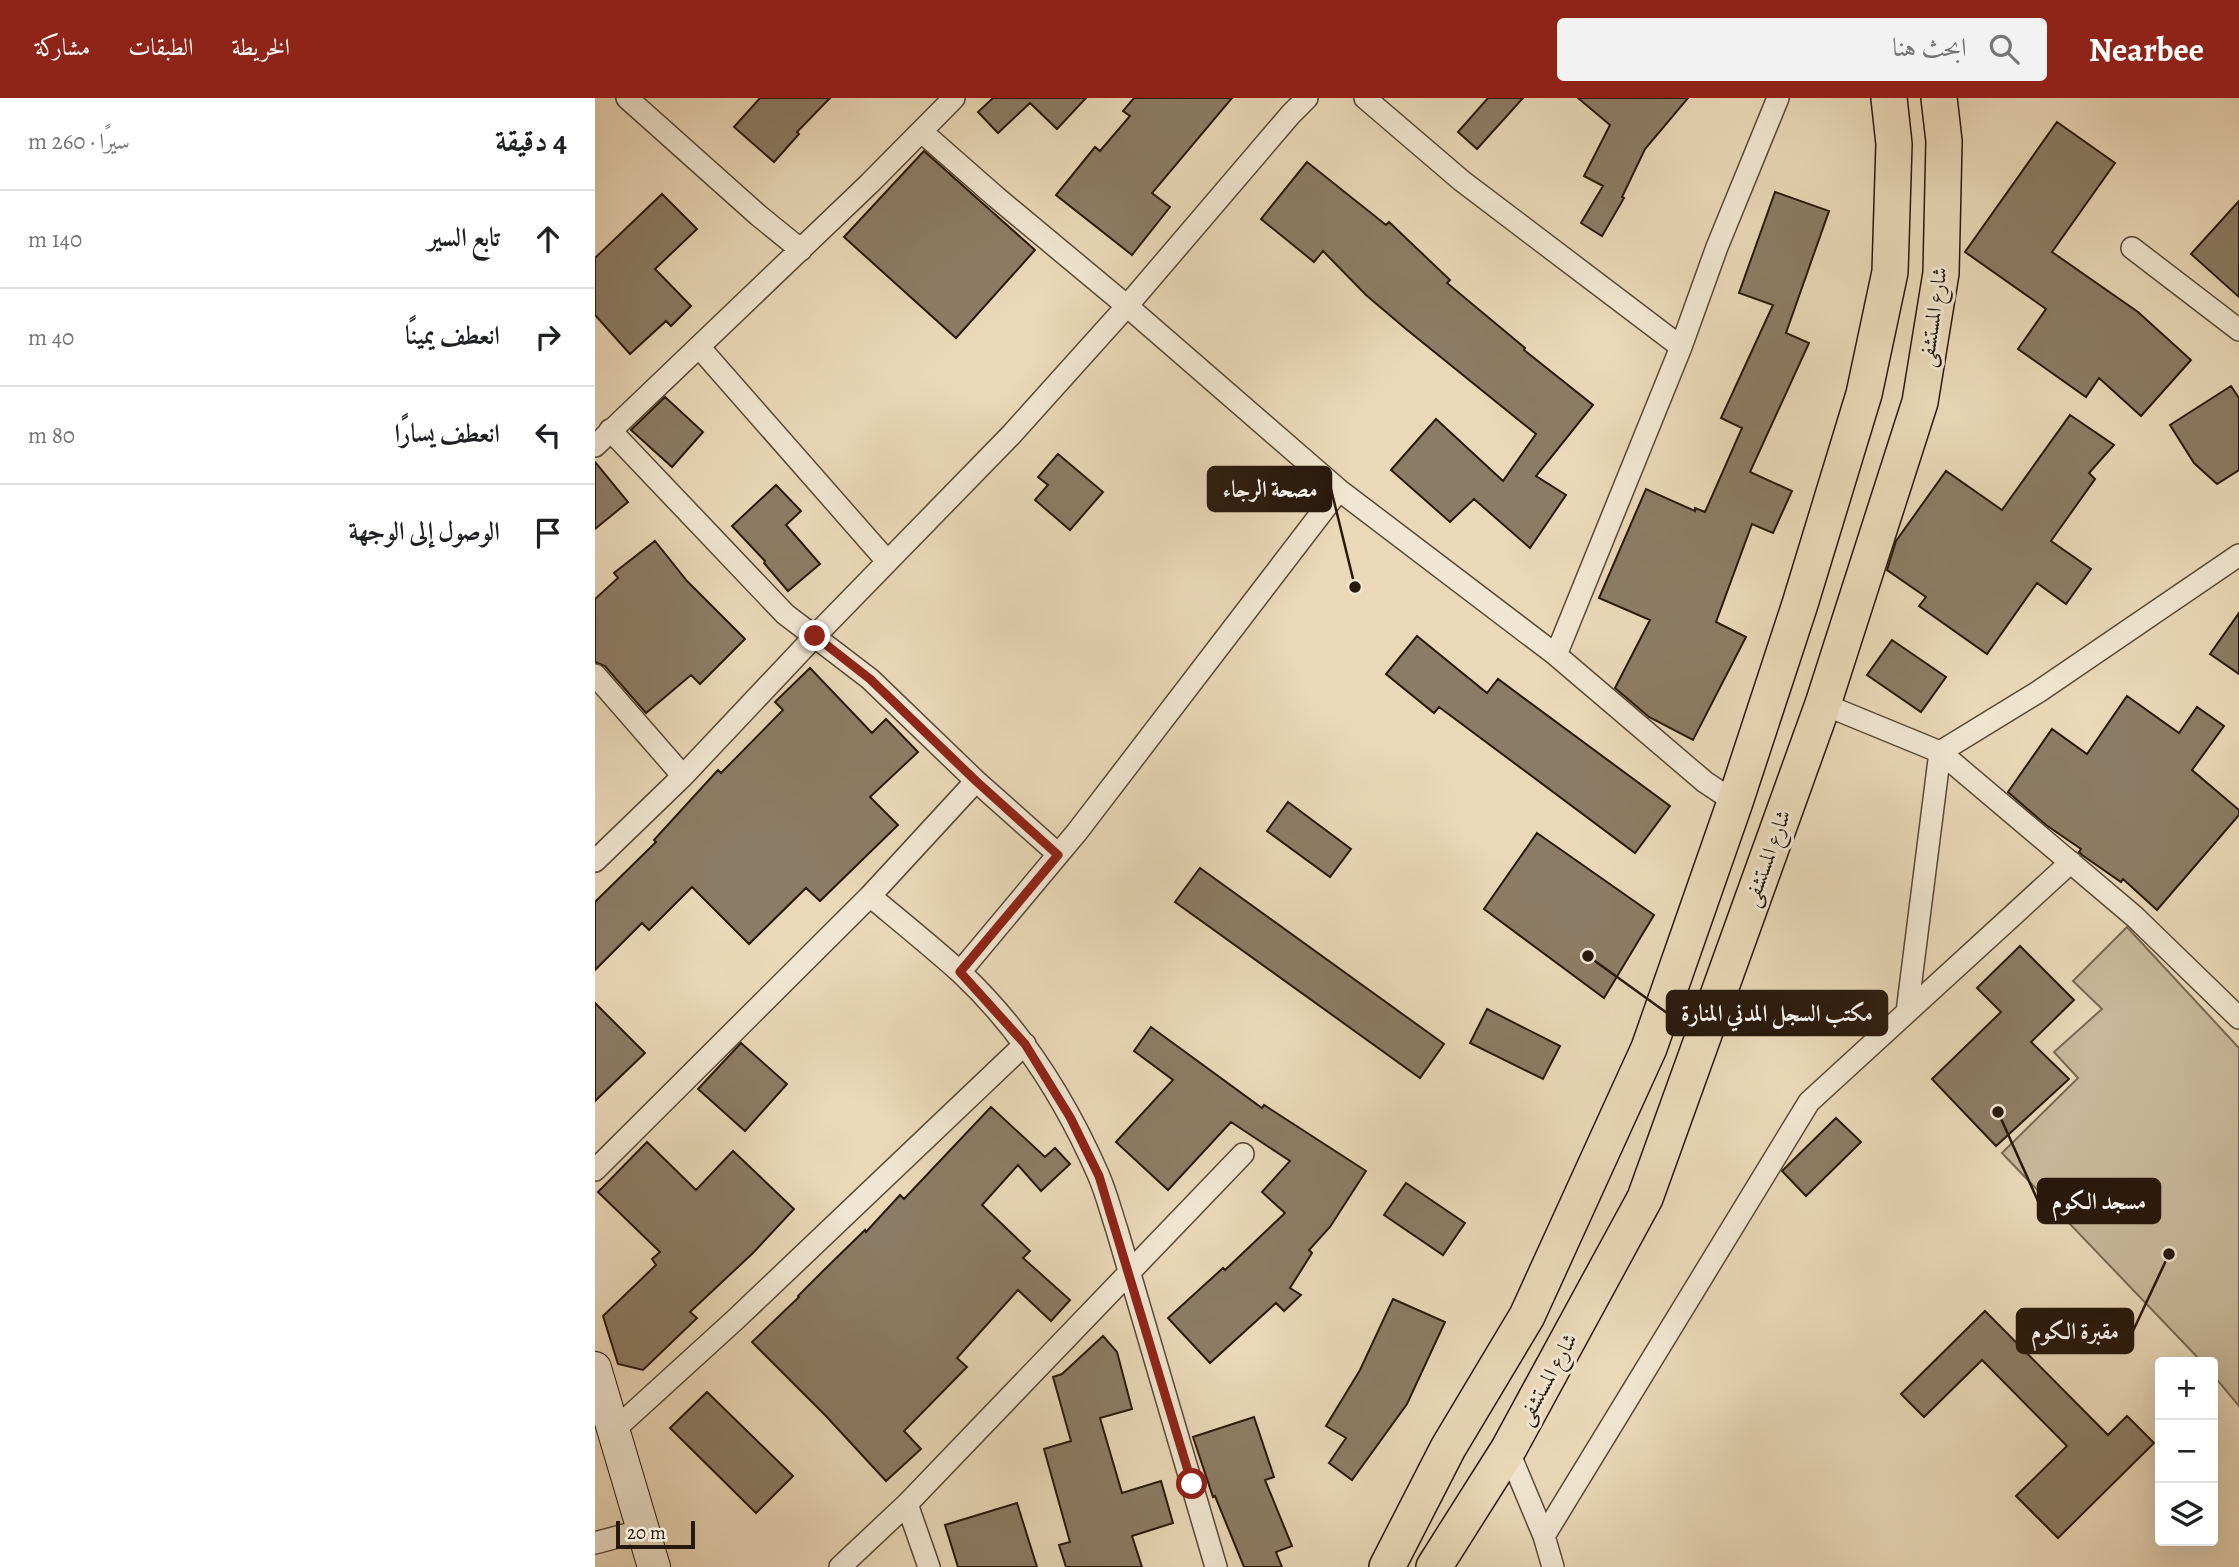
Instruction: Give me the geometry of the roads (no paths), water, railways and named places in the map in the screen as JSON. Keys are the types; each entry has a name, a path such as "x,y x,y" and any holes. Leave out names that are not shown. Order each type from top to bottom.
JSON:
{"main road":[{"path":"1387,1567 1448,1448 1527,1316 1649,1048 1735,802 1800,604 1864,394 1889,272 1894,144 1889,98"},
{"name":"شارع المستشفى","path":"1434,1567 1508,1450 1645,1198 1823,704 1920,402 1941,273 1944,141 1939,98"}],"street":[{"path":"627,98 801,250"},
{"path":"595,446 801,250 954,98"},
{"path":"595,861 683,776 1011,435 1307,98"},
{"path":"1365,98 1462,181 1681,347"},
{"path":"1556,655 1778,98"},
{"path":"922,132 1339,490 1556,655 1705,782 1735,802"},
{"path":"2132,248 2239,330"},
{"path":"699,347 887,561"},
{"path":"610,430 785,614 870,679 1058,855"},
{"path":"960,972 1077,832 1339,490"},
{"path":"1940,752 2038,692 2239,555"},
{"path":"595,675 683,776"},
{"path":"1823,704 1940,752 2135,918 2239,1018"},
{"path":"1907,1013 1940,752"},
{"path":"595,1170 870,896 976,781"},
{"path":"1544,1536 1809,1102 2071,862"},
{"path":"870,896 960,972 1025,1044 1070,1117 1099,1176 1216,1567"},
{"path":"613,1431 737,1319 1025,1044"},
{"path":"840,1567 907,1504 1243,1154"},
{"path":"595,1368 654,1567"},
{"path":"1508,1450 1544,1536 1553,1567"},
{"path":"907,1504 929,1567"},
{"path":"595,1543 643,1530"}],"place":[{"name":"مصحة الرجاء","path":"1355,587"},
{"name":"مكتب السجل المدني المنارة","path":"1588,956"},
{"name":"مسجد الكوم","path":"1998,1112"},
{"name":"مقبرة الكوم","path":"2169,1254"}]}
